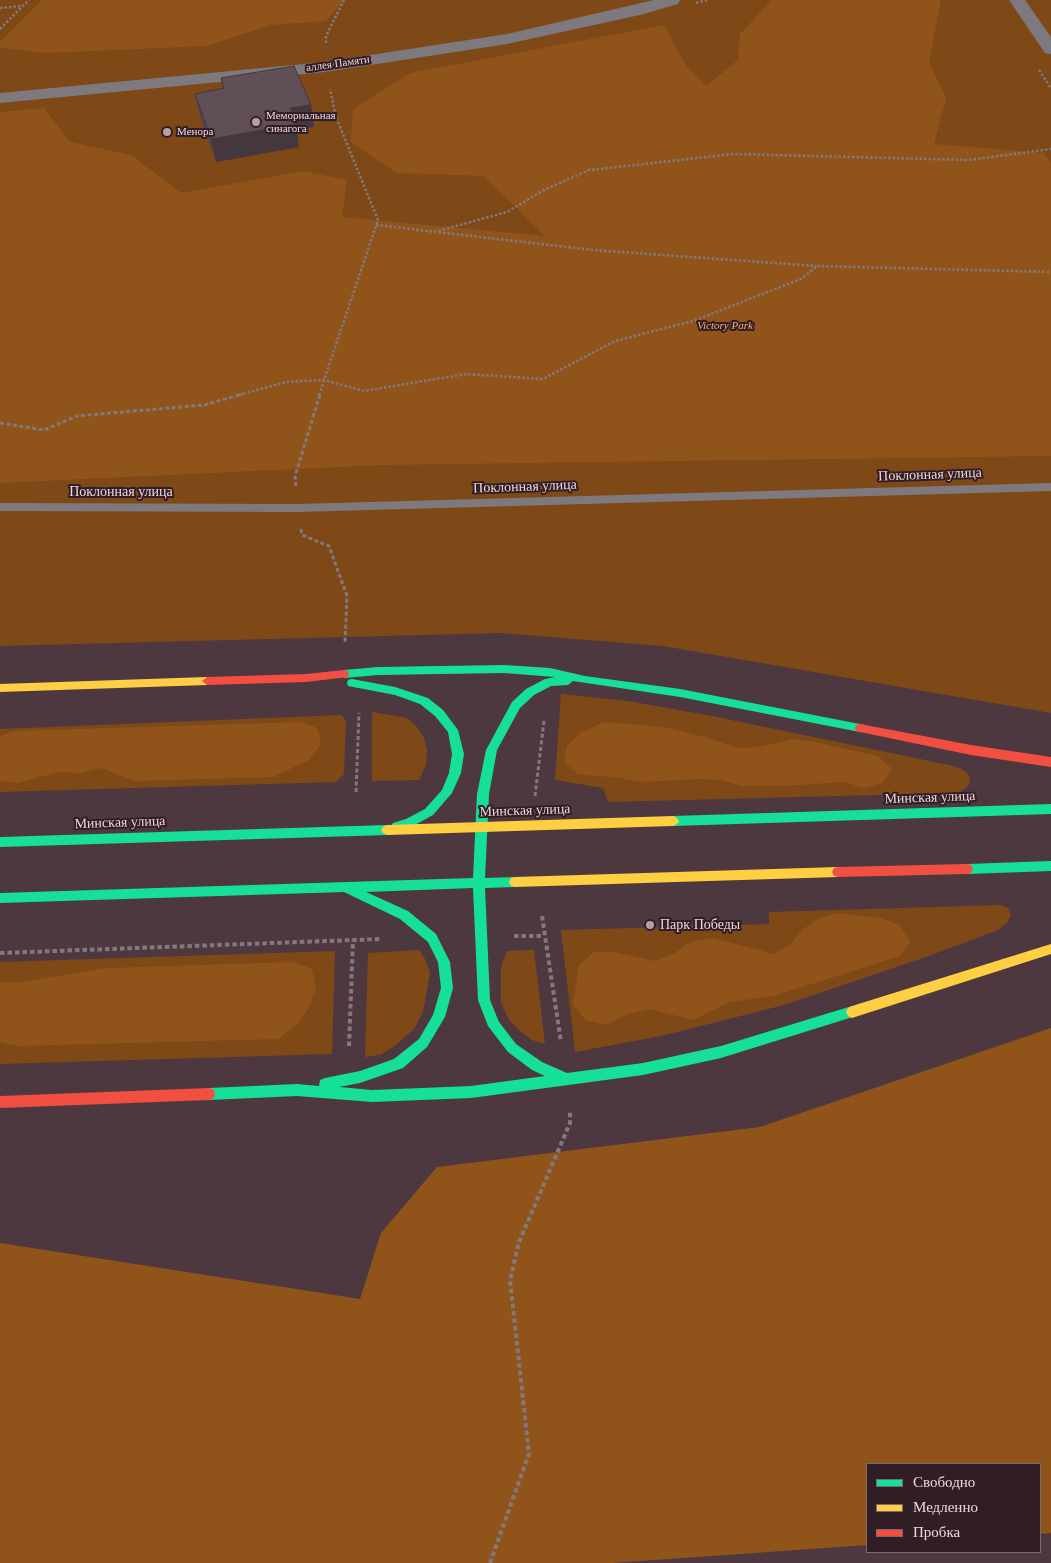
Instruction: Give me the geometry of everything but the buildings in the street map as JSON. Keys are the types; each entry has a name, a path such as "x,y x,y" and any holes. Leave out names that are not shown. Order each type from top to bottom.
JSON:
{"main road":[{"path":"0,688 306,678 369,671 504,669 550,672 585,680 680,693 971,750 1051,762"},
{"path":"306,678 360,683 424,701 439,713 453,730 458,754 455,773 446,793 429,812 409,823 379,830"},
{"path":"566,1079 537,1066 512,1048 494,1026 484,1000 479,883 481,828 483,794 492,750 503,726 516,705 530,692 543,684 585,680"},
{"name":"Минская улица","path":"0,842 1051,809"},
{"path":"0,898 1051,866"},
{"path":"297,1090 360,1077 398,1064 423,1043 439,1017 447,988 444,962 432,938 404,915 345,887"},
{"path":"0,1102 297,1090 372,1096 462,1093 643,1069 721,1052 925,990 1051,949"}],"street":[{"name":"аллея Памяти","path":"0,98 326,67 507,39 634,11 672,0"},
{"path":"1017,0 1051,49"}],"lane":[{"name":"Поклонная улица","path":"0,507 298,508 1051,487"}],"path":[{"path":"0,29 29,0"},
{"path":"295,476 324,380 378,220 336,117 326,67 326,36 344,0"},
{"path":"0,8 23,6"},
{"path":"434,232 507,212 544,190 589,170 733,154 968,160 1051,149"},
{"path":"376,225 593,250 817,266 1051,272"},
{"path":"0,423 44,430 77,416 204,405 286,382 324,380 364,391 466,374 543,379 616,341 693,322 801,279 817,266"},
{"path":"302,535 329,546 347,596 345,642"},
{"path":"356,792 359,707"},
{"path":"535,804 545,713"},
{"path":"542,916 562,1048"},
{"path":"510,936 544,936"},
{"path":"0,953 353,940 349,1054"},
{"path":"490,1563 529,1454 510,1280 519,1242 570,1123"}],"green space":[{"name":"Victory Park","path":"0,0 1051,0 1051,713 663,646 500,633 0,646"},
{"path":"42,0 344,0 326,21 271,25 206,46 46,53 0,48 0,42"},
{"path":"772,0 941,0 929,62 946,98 934,144 1044,153 1051,164 1051,456 381,465 0,483 0,112 44,108 70,142 131,155 181,193 303,171 347,180 342,217 545,236 484,176 397,173 351,142 353,109 410,73 664,25 686,66 706,86 738,60 740,34"},
{"path":"561,694 628,701 712,716 949,765 962,769 969,775 970,781 967,787 960,792 952,793 608,802 603,788 555,780"},
{"path":"372,712 407,718 417,727 424,738 427,751 426,765 419,780 372,781"},
{"path":"341,715 346,721 344,774 336,782 0,792 0,729"},
{"path":"301,722 317,728 321,743 309,760 273,777 135,781 101,768 80,773 59,772 17,783 0,781 0,736 13,731"},
{"path":"604,722 663,727 701,736 738,748 758,747 793,739 814,742 878,756 892,769 882,783 864,788 844,782 783,786 741,786 722,780 701,779 640,782 578,774 564,762 567,746 580,733"},
{"path":"1001,905 1008,908 1011,915 1008,922 998,930 926,957 784,1005 661,1036 575,1052 561,930 769,924 769,912"},
{"path":"837,913 880,918 899,925 910,941 900,956 774,996 730,1002 693,1020 650,1009 628,1014 606,1025 585,1020 573,1004 579,965 594,952 614,952 655,961 675,953 690,942 712,938 774,954 791,944 802,930 818,919"},
{"path":"419,950 425,959 430,973 423,1012 414,1029 396,1045 380,1055 365,1057 368,953"},
{"path":"534,950 545,1044 532,1040 521,1032 509,1020 501,1002 501,967 507,951"},
{"path":"335,951 332,1054 0,1064 0,962"},
{"path":"293,962 312,969 316,988 309,1008 297,1025 278,1039 18,1046 0,1042 0,982 21,982 107,968"},
{"path":"1051,1028 1051,1533 1041,1534 1041,1463 866,1463 866,1545 612,1563 0,1563 0,1243 360,1299 381,1233 437,1167 760,1127"}],"traffic: fast":[{"path":"344,674 378,671 504,669 550,672 585,680 680,693 860,728"},
{"path":"566,1079 537,1066 512,1048 494,1026 484,1000 479,883 483,794 492,750 516,705 530,692 549,682 568,681"},
{"path":"352,683 395,691 424,701 439,713 453,730 458,754 455,773 446,793 429,812 409,823 397,826"},
{"path":"673,821 1051,809"},
{"path":"0,842 387,830"},
{"path":"967,869 1051,866"},
{"path":"0,898 515,882"},
{"path":"325,1084 360,1077 398,1064 423,1043 439,1017 447,988 444,962 432,938 404,915 348,889"},
{"path":"209,1094 297,1090 372,1096 471,1092 643,1069 721,1052 852,1012"}],"traffic: slow":[{"path":"0,688 207,681"},
{"path":"387,830 673,821"},
{"path":"515,882 838,872"},
{"path":"852,1012 1051,949"}],"traffic: jam":[{"path":"207,681 306,678 344,674"},
{"path":"860,728 971,750 1051,762"},
{"path":"838,872 967,869"},
{"path":"0,1102 209,1094"}],"place":[{"name":"Мемориальная синагога","path":"256,122"},
{"name":"Менора","path":"167,132"},
{"name":"Парк Победы","path":"650,925"}]}
